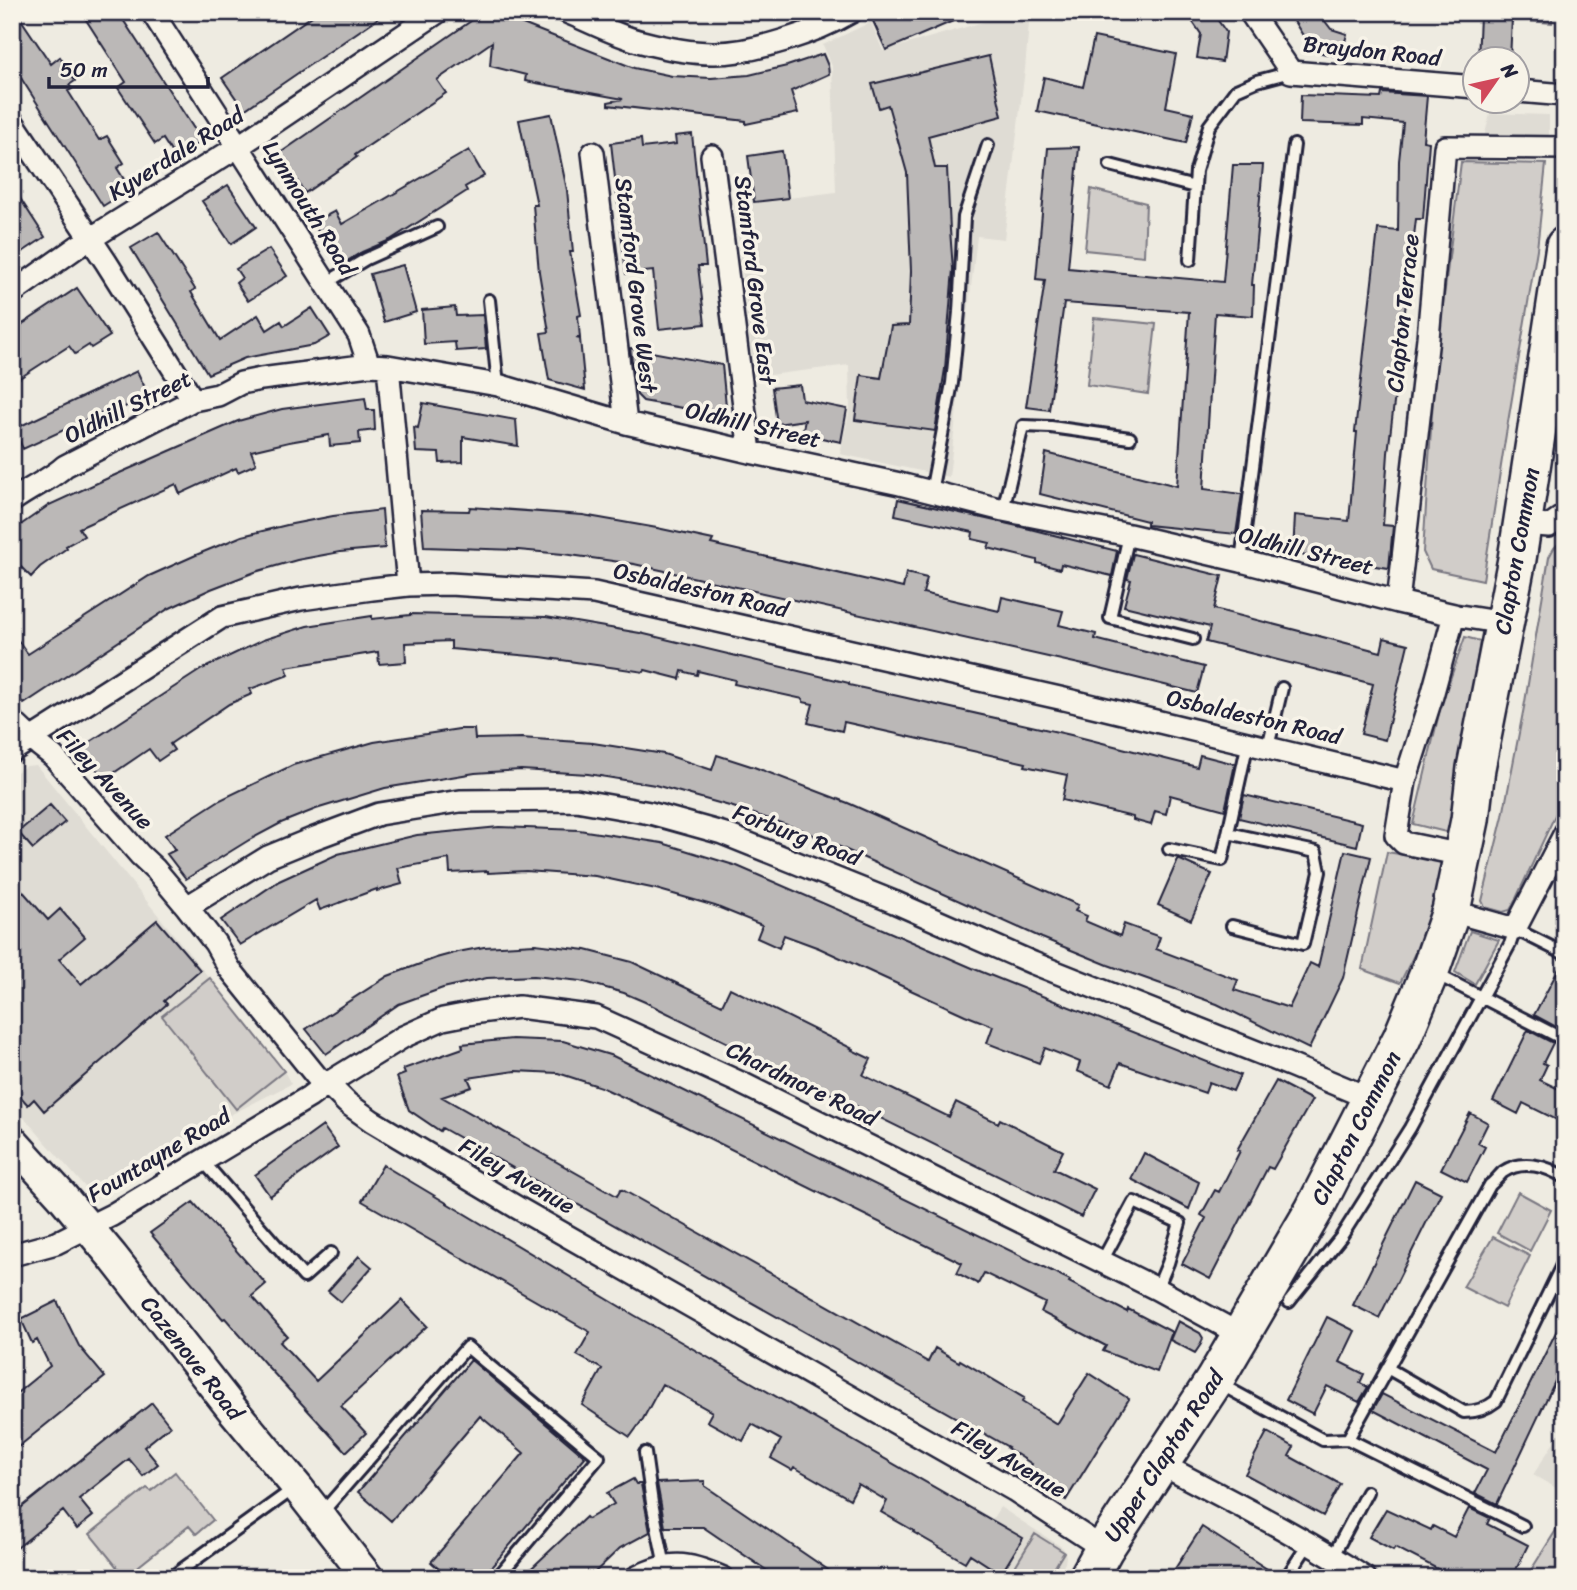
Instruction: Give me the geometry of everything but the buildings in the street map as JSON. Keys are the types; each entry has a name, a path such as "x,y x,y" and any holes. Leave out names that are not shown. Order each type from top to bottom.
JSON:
{"highway":[{"name":"Clapton Common","path":"1241,1335 1314,1210 1402,1038 1451,911 1523,523 1557,362 1565,246"},
{"name":"Upper Clapton Road","path":"1096,1563 1241,1335"}],"street":[{"name":"Lynmouth Road","path":"152,12 378,365 408,585"},
{"name":"Kyverdale Road","path":"12,293 90,239 239,146 438,12"},
{"path":"567,12 640,42 677,50 713,53 752,48 803,34 851,12"},
{"name":"Braydon Road","path":"1250,12 1291,72 1462,86"},
{"path":"1532,92 1565,95"},
{"path":"12,121 193,400"},
{"name":"Clapton Terrace","path":"1398,602 1428,338 1445,147 1565,148"},
{"name":"Stamford Grove West","path":"593,153 626,423"},
{"name":"Stamford Grove East","path":"712,156 750,453"},
{"name":"Oldhill Street","path":"12,501 65,466 193,400 218,395 241,383 261,379 378,365 498,385 626,423 750,453 1003,510 1129,535 1398,602 1504,623"},
{"path":"1523,523 1549,526 1565,515"},
{"name":"Osbaldeston Road","path":"12,751 222,617 300,599 408,585 450,584 594,593 1405,781"},
{"path":"1454,615 1405,781 1395,835 1404,843 1462,855"},
{"name":"Filey Avenue","path":"12,721 53,756 155,869 215,943 229,968 317,1077 347,1103 518,1208 1014,1490 1096,1563"},
{"name":"Forburg Road","path":"187,907 268,857 379,814 460,801 576,800 650,813 722,833 894,902 1033,963 1371,1099"},
{"path":"1451,911 1515,929 1565,833"},
{"name":"Chardmore Road","path":"325,1085 403,1037 443,1019 519,1007 596,1017 741,1083 1157,1289 1241,1335"},
{"name":"Fountayne Road","path":"12,1255 56,1243 112,1214 325,1085"},
{"name":"Cazenove Road","path":"12,1141 88,1227 368,1578"},
{"path":"1161,1464 1333,1556 1366,1578"},
{"path":"635,1578 656,1568 677,1564 702,1568 723,1578"}],"lane":[{"path":"1190,260 1196,171 1209,126 1236,90 1291,72"},
{"path":"931,492 952,383 964,217 988,145"},
{"path":"1241,561 1294,145"},
{"path":"1110,165 1195,187"},
{"path":"326,283 366,259 437,227"},
{"path":"489,300 498,385"},
{"path":"1003,510 1023,426 1051,427 1130,438"},
{"path":"1129,535 1110,618 1193,639"},
{"path":"1169,849 1222,860 1228,833 1258,745 1282,688"},
{"path":"1228,833 1316,852 1320,872 1303,944 1232,926"},
{"path":"1289,1302 1348,1226 1410,1128 1510,944 1515,929 1565,954"},
{"path":"1430,971 1565,1040"},
{"path":"202,1161 304,1277 331,1253"},
{"path":"1348,1438 1490,1185 1506,1170 1522,1165 1539,1165 1565,1178"},
{"path":"1101,1263 1134,1202 1180,1223 1157,1289"},
{"path":"1387,1368 1464,1412 1486,1408 1496,1401 1565,1259"},
{"path":"319,1516 467,1347 600,1457 497,1578"},
{"path":"1214,1381 1324,1440 1348,1438 1523,1526"},
{"path":"645,1453 665,1566"},
{"path":"170,1578 297,1487"},
{"path":"1333,1556 1367,1492"},
{"path":"1286,1578 1309,1543"}],"shaded area":[{"path":"1018,12 1030,12 1004,239 977,236 949,477 840,454 850,408 849,365 754,377 735,205 836,192 832,66 823,45 871,22 883,51"},
{"path":"1531,12 1552,12 1552,23 1527,21"},
{"path":"1549,115 1549,138 1484,138 1489,116"},
{"path":"1461,162 1546,164 1537,249 1483,580 1431,569 1423,552 1435,368"},
{"path":"1091,189 1146,203 1144,256 1085,250"},
{"path":"1094,318 1156,324 1148,394 1087,385"},
{"path":"1565,449 1565,500 1558,501"},
{"path":"1565,537 1565,794 1513,905 1510,910 1503,912 1485,907 1482,901 1503,816 1549,557"},
{"path":"1465,637 1480,641 1450,833 1413,824 1441,705"},
{"path":"36,765 284,1071 291,1084 86,1188 12,1104 12,775 26,766"},
{"path":"1387,852 1447,862 1433,917 1400,983 1362,969"},
{"path":"1470,931 1499,940 1475,984 1455,972"},
{"path":"210,978 284,1071 236,1109 162,1016"},
{"path":"1518,1192 1551,1210 1530,1251 1497,1233"},
{"path":"1493,1237 1530,1256 1504,1308 1463,1287"},
{"path":"1565,1425 1565,1493 1533,1475"},
{"path":"175,1472 213,1520 196,1534 189,1526 125,1577 90,1534 147,1488 151,1491"},
{"path":"1000,1507 1063,1548 1065,1563 1056,1578 955,1578"},
{"path":"1565,1516 1565,1578 1526,1578"},
{"path":"1035,1534 1064,1552 1048,1578 1008,1578"}]}
